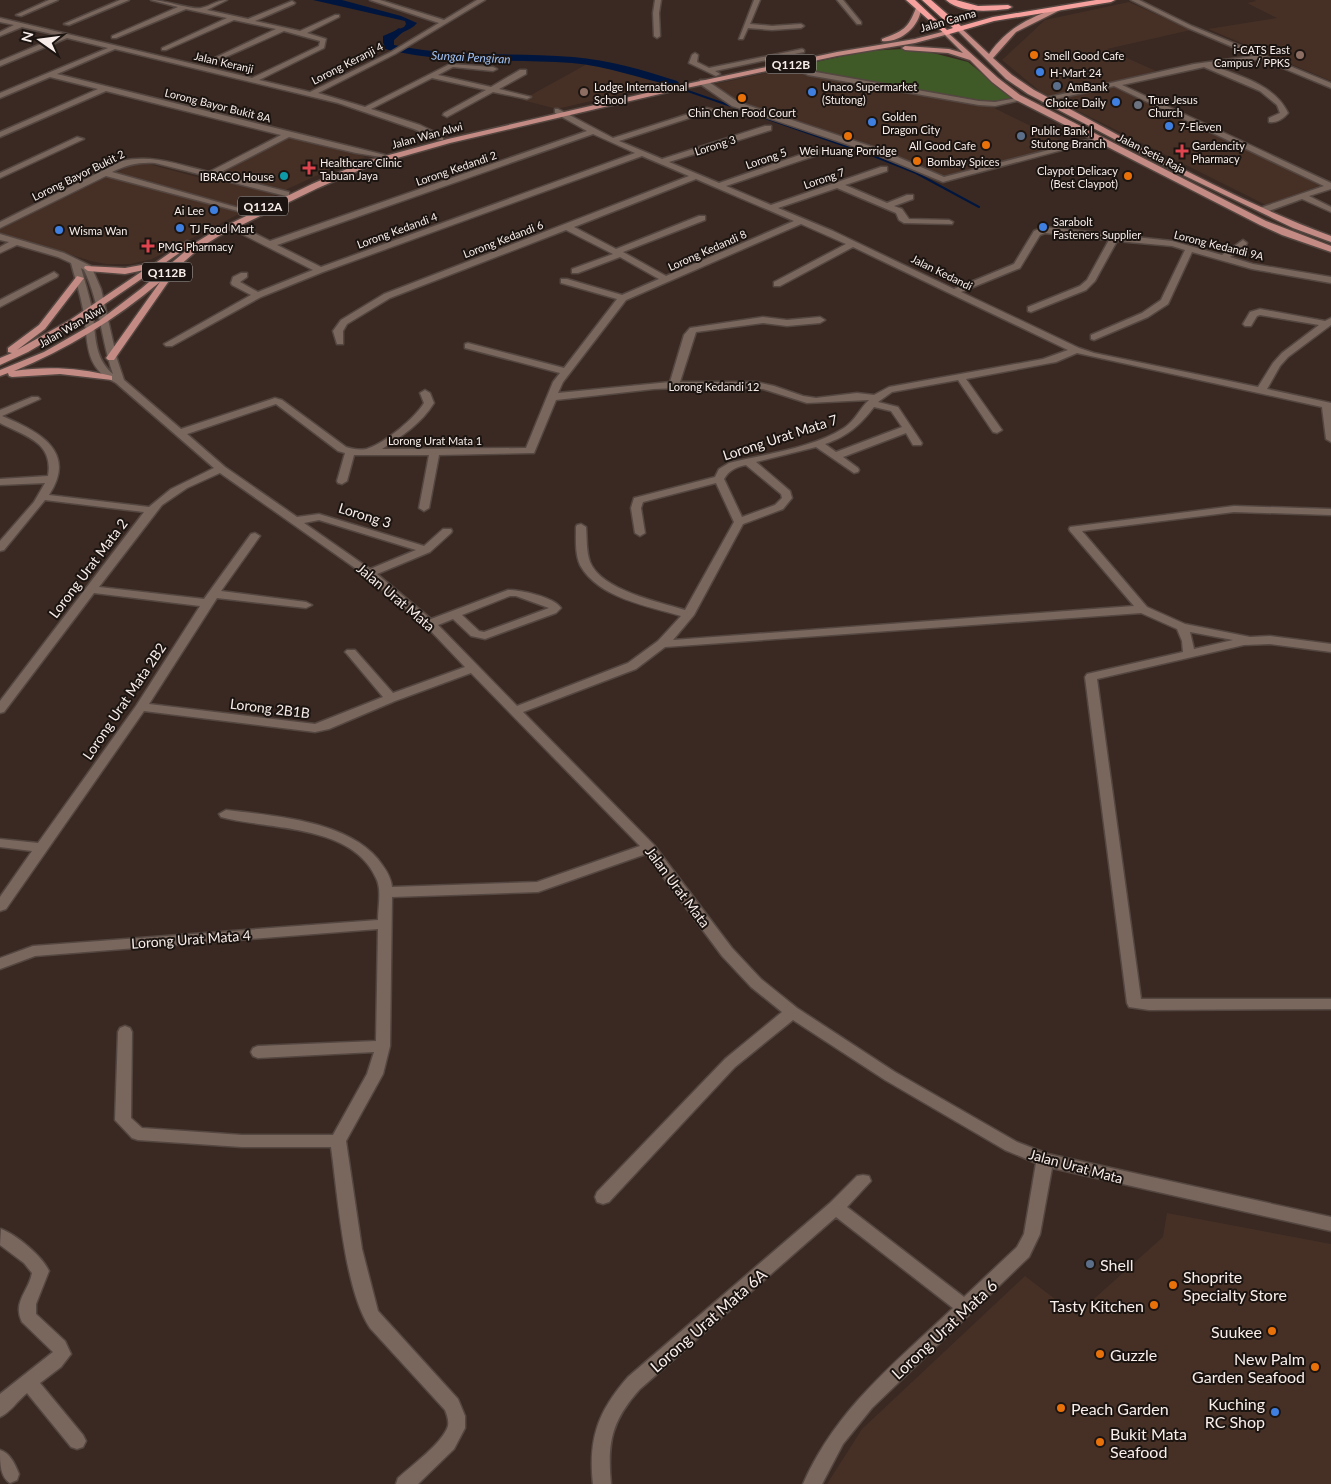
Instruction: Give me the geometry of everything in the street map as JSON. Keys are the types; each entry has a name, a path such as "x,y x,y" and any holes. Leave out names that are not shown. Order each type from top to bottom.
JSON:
{"highway":[{"path":"910,0 946,33"},
{"path":"926,0 959,29"},
{"path":"950,0 971,8 990,9 1008,7"},
{"name":"Jalan Canna","path":"939,27 1008,7 1071,0"},
{"name":"Jalan Canna","path":"946,33 993,19 1111,0"}],"main road":[{"path":"990,57 1002,39 1018,26 1063,7"},
{"path":"878,45 904,34 916,22 918,9"},
{"path":"878,45 939,27"},
{"name":"Jalan Setia Raja","path":"959,29 1022,87 1296,226 1297,230 1331,244"},
{"name":"Jalan Setia Raja","path":"946,33 995,80 1022,99 1284,233 1331,244"},
{"name":"Jalan Canna","path":"878,45 946,33"},
{"path":"878,45 949,51 974,59"},
{"name":"Jalan Wan Alwi","path":"679,86 878,45"},
{"name":"Jalan Wan Alwi","path":"0,375 47,354 103,322 172,269 198,245 315,186 366,164 424,146 679,86 718,75 878,45"},
{"name":"Jalan Wan Alwi","path":"0,362 33,346 88,312 198,238 315,180 381,155 440,138 561,113"},
{"path":"1086,121 1106,135 1099,139"},
{"path":"1263,210 1260,215 1263,219 1299,235 1331,244"},
{"path":"88,268 134,271 146,268 175,253"},
{"path":"111,358 172,269"},
{"path":"0,357 35,333 80,278"},
{"path":"0,375 31,371 69,370 114,380"}],"street":[{"path":"19,14 55,0"},
{"path":"67,24 126,0"},
{"path":"154,0 301,32 324,40 324,44 253,80"},
{"path":"202,10 224,0"},
{"path":"373,0 405,7 444,22"},
{"name":"Lorong Keranji 4","path":"312,94 393,53 482,0"},
{"path":"657,36 656,13 658,0"},
{"path":"741,38 757,0"},
{"path":"840,0 859,23"},
{"path":"1134,0 1258,56 1331,86"},
{"path":"249,21 292,3"},
{"path":"114,37 184,7"},
{"path":"301,32 336,16"},
{"path":"164,49 233,18"},
{"name":"Jalan Keranji","path":"0,20 312,94 366,109 417,127 440,138"},
{"path":"0,34 21,25"},
{"path":"746,26 772,28 801,26"},
{"path":"210,62 283,29"},
{"path":"0,64 66,36"},
{"path":"0,96 115,48"},
{"path":"709,70 802,51"},
{"path":"695,55 693,63 718,75"},
{"path":"1045,100 1205,65 1258,56"},
{"path":"366,109 454,64 493,69"},
{"path":"790,64 808,73 979,103 996,104 1022,99"},
{"path":"1205,65 1237,78 1274,97 1280,103 1284,113 1277,119 1272,120"},
{"path":"448,116 523,72"},
{"name":"Lorong Bayor Bukit 8A","path":"50,75 328,144 381,155"},
{"path":"432,76 527,97"},
{"path":"703,82 735,104 876,151 943,180 1099,139"},
{"path":"1115,84 1331,186 1263,210"},
{"path":"0,135 104,89"},
{"path":"612,141 710,110"},
{"name":"Jalan Kedandi","path":"561,113 592,132 854,244 1076,350 1329,405"},
{"name":"Lorong 3","path":"661,162 768,128"},
{"name":"Lorong Kedandi 2","path":"271,244 592,132"},
{"path":"210,175 288,134"},
{"path":"0,176 80,139"},
{"name":"Lorong 5","path":"719,186 820,151"},
{"name":"Lorong Kedandi 4","path":"169,344 258,295 320,270 640,154"},
{"name":"Lorong Bayor Bukit 2","path":"0,225 129,162 146,160 286,194"},
{"name":"Lorong 7","path":"770,208 884,169"},
{"path":"105,174 249,212"},
{"name":"Lorong Kedandi 6","path":"340,342 338,331 344,322 377,301 695,177"},
{"path":"838,185 900,212 902,218 907,221 949,222"},
{"path":"1302,196 1330,209"},
{"path":"888,206 910,197"},
{"path":"576,271 702,218"},
{"name":"Lorong Kedandi 8","path":"623,298 800,221"},
{"path":"233,226 320,270"},
{"path":"566,226 667,280"},
{"name":"Lorong Kedandi 9A","path":"953,292 1017,266 1037,233 1041,231 1115,237 1190,248 1263,268 1331,280"},
{"path":"0,237 62,256 88,268 101,303 111,358 119,375 114,380"},
{"path":"1031,309 1083,288 1091,281 1115,237"},
{"path":"0,250 16,242"},
{"path":"1225,257 1243,243"},
{"path":"777,284 854,244"},
{"path":"1094,337 1145,315 1165,302 1190,248"},
{"name":"Jalan Urat Mata","path":"75,262 88,312 89,330 95,359 114,380 180,432 216,464 294,521 369,572 430,624 649,848 703,922 741,968 777,1001 890,1076 947,1110 1011,1146 1044,1160 1191,1195 1331,1224"},
{"path":"244,275 236,279 235,283 258,295"},
{"path":"0,304 54,276"},
{"path":"564,281 623,298"},
{"name":"Lorong Urat Mata 1","path":"180,432 275,401 279,402 342,449 350,452 530,451 565,371 623,298"},
{"path":"1248,324 1253,314 1260,312 1328,323"},
{"path":"674,385 689,335 693,330 763,320 787,323 820,320"},
{"path":"1261,390 1276,365 1285,355 1328,323"},
{"path":"1052,360 1058,348 1055,341"},
{"path":"468,346 565,371"},
{"name":"Lorong Kedandi 12","path":"552,397 674,385 756,385 780,389 806,400 858,395 873,401 889,390 1052,360 1076,350"},
{"path":"1052,360 1106,358"},
{"path":"961,378 997,430"},
{"path":"369,453 402,430 422,413 429,403 425,393"},
{"path":"0,414 35,399"},
{"path":"873,401 894,408 917,443"},
{"name":"Lorong Urat Mata 7","path":"739,522 719,479 723,471 733,465 817,443 850,429 873,401"},
{"path":"1329,405 1331,439"},
{"path":"0,419 35,437 52,453 55,468 43,497 0,548"},
{"path":"836,456 907,429"},
{"path":"817,443 854,470"},
{"path":"342,481 350,452"},
{"path":"424,508 434,453"},
{"path":"516,712 632,666 662,644 678,628 688,615 739,522 780,506 787,498 786,493 748,461"},
{"name":"Lorong Urat Mata 2","path":"0,709 151,510 168,496 216,464"},
{"path":"0,482 52,479"},
{"path":"640,533 636,508 638,500 719,479"},
{"path":"43,497 151,510"},
{"path":"1331,512 1234,509 1074,529 1143,609 1182,627 1255,640 1285,641 1331,648"},
{"name":"Lorong 3","path":"294,521 319,517 426,550"},
{"path":"581,527 586,566 596,576 614,590 688,615"},
{"path":"369,572 426,550 438,542 447,531"},
{"name":"Lorong Urat Mata 2B2","path":"1,906 141,707 211,598 255,536"},
{"path":"91,589 306,605"},
{"path":"430,624 454,614 513,592 553,605 555,608 552,611 485,636 475,634 454,614"},
{"path":"662,644 1143,609"},
{"path":"1182,627 1188,641 1189,654"},
{"path":"1255,640 1091,677 1134,1003 1150,1005 1331,1004"},
{"path":"351,652 391,698"},
{"name":"Lorong 2B1B","path":"141,707 315,728 325,726 391,698 472,668"},
{"path":"226,814 290,824 317,830 336,837 354,846 377,866 384,878 383,1046 376,1074 338,1141 354,1249 370,1314 376,1323 441,1392 452,1405 456,1415 456,1427 448,1442 405,1484"},
{"path":"0,843 41,848"},
{"path":"385,892 538,887 649,848"},
{"name":"Lorong Urat Mata 4","path":"0,964 32,951 385,924"},
{"path":"603,1197 730,1063 792,1012"},
{"path":"125,1032 123,1120 138,1134 242,1141 338,1141"},
{"path":"258,1052 383,1046"},
{"name":"Lorong Urat Mata 6","path":"812,1484 833,1445 850,1420 866,1402 1016,1260 1028,1244 1032,1234 1044,1160"},
{"name":"Lorong Urat Mata 6A","path":"602,1484 599,1463 600,1444 604,1428 618,1400 634,1383 836,1208 863,1180"},
{"path":"836,1208 966,1308"},
{"path":"0,1409 8,1397 57,1360 62,1354 62,1350 28,1317 26,1311 26,1305 40,1280 41,1271 30,1258 1,1236"},
{"path":"28,1381 76,1441"},
{"path":"0,1458 10,1474"}],"shaded area":[{"name":"i-CATS East Campus / PPKS","path":"1254,0 1331,0 1331,81 1208,29 1277,18 1247,3 1256,1"},
{"path":"1129,2 1191,30 1107,49 1156,71 1108,84 1321,185 1266,205 1042,93 1002,60 1045,20"},
{"name":"Lodge International School","path":"587,64 668,83 557,109 522,100"},
{"path":"791,68 804,74 992,107 1068,144 937,181 873,152 734,106 701,87"},
{"path":"289,138 366,157 342,164 285,190 152,259 131,264 106,264 91,261 0,233 0,229 132,165 149,164 208,180"},
{"path":"1167,1213 1331,1244 1331,1484 827,1484 862,1429 1025,1276 1076,1315 1163,1237"}],"green space":[{"path":"903,49 929,52 968,62 1012,98 998,102 982,102 813,72 798,66 866,51"}],"water":[{"path":"313,0 342,0 401,16 417,23 394,38 391,42 395,46 389,50 383,43 383,36 404,27 405,21"}],"waterway":[{"name":"Sungai Pengiran","path":"399,31 388,39 389,47 412,52 457,57 585,61 623,68 673,83"},
{"path":"685,90 871,155 916,173 979,207"}],"place":[{"name":"Smell Good Cafe","path":"1034,55"},
{"name":"i-CATS East Campus / PPKS","path":"1300,55"},
{"name":"H-Mart 24","path":"1040,72"},
{"name":"AmBank","path":"1057,86"},
{"name":"Lodge International School","path":"584,92"},
{"name":"Unaco Supermarket (Stutong)","path":"812,92"},
{"name":"Chin Chen Food Court","path":"742,98"},
{"name":"Choice Daily","path":"1116,102"},
{"name":"True Jesus Church","path":"1138,105"},
{"name":"Golden Dragon City","path":"872,122"},
{"name":"7-Eleven","path":"1169,126"},
{"name":"Wei Huang Porridge","path":"848,136"},
{"name":"Public Bank | Stutong Branch","path":"1021,136"},
{"name":"All Good Cafe","path":"986,145"},
{"name":"Gardencity Pharmacy","path":"1182,151"},
{"name":"Bombay Spices","path":"917,161"},
{"name":"Healthcare Clinic Tabuan Jaya","path":"309,168"},
{"name":"IBRACO House","path":"284,176"},
{"name":"Claypot Delicacy (Best Claypot)","path":"1128,176"},
{"name":"Ai Lee","path":"214,210"},
{"name":"Sarabolt Fasteners Supplier","path":"1043,227"},
{"name":"TJ Food Mart","path":"180,228"},
{"name":"Wisma Wan","path":"59,230"},
{"name":"PMG Pharmacy","path":"148,246"},
{"name":"Shell","path":"1090,1264"},
{"name":"Shoprite Specialty Store","path":"1173,1285"},
{"name":"Tasty Kitchen","path":"1154,1305"},
{"name":"Suukee","path":"1272,1331"},
{"name":"Guzzle","path":"1100,1354"},
{"name":"New Palm Garden Seafood","path":"1315,1367"},
{"name":"Peach Garden","path":"1061,1408"},
{"name":"Kuching RC Shop","path":"1275,1412"},
{"name":"Bukit Mata Seafood","path":"1100,1442"}]}
